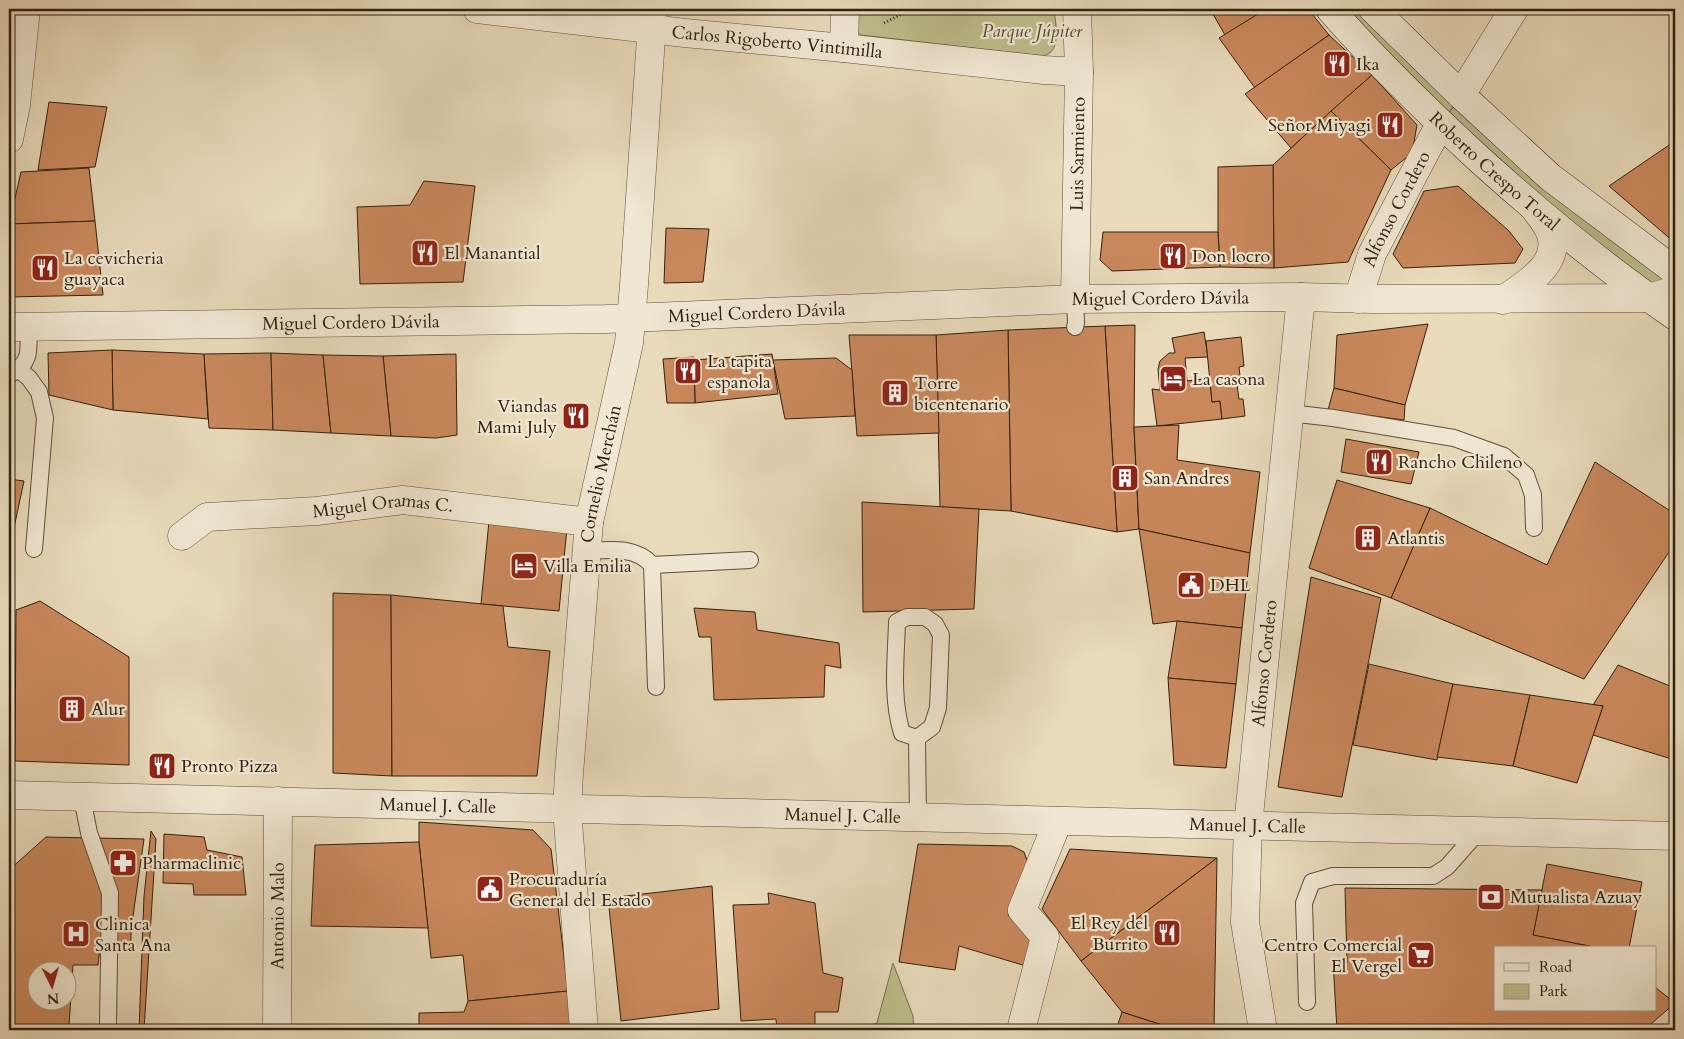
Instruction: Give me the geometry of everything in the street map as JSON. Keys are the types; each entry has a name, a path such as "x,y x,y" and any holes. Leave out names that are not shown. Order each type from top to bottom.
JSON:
{"street":[{"path":"9,139 12,104 26,9"},
{"name":"Carlos Rigoberto Vintimilla","path":"477,9 652,19 844,48 1044,70 1079,72"},
{"path":"844,48 845,9"},
{"name":"Luis Sarmiento","path":"1075,299 1079,72 1077,9"},
{"name":"Roberto Crespo Toral","path":"1330,9 1355,38 1440,124 1535,209 1675,316"},
{"name":"Roberto Crespo Toral","path":"1373,9 1461,95 1550,177 1675,271"},
{"path":"1461,95 1514,9"},
{"name":"Cornelio Merchán","path":"584,1030 567,809 589,522 628,343 631,318 652,19"},
{"name":"Alfonso Cordero","path":"1358,299 1372,254 1440,124"},
{"path":"1503,300 1536,276 1548,262 1553,250 1550,232 1535,209"},
{"name":"Miguel Cordero Dávila","path":"18,327 631,318 1075,299 1301,297 1503,300 1649,298 1675,290"},
{"name":"Alfonso Cordero","path":"1263,1030 1245,922 1248,826 1301,297"},
{"name":"Miguel Oramas C.","path":"182,536 207,517 317,511 403,500 589,522"},
{"name":"Manuel J. Calle","path":"9,795 1675,836"},
{"name":"Antonio Malo","path":"277,1030 278,801"},
{"path":"1021,1030 1045,937 1022,910 1058,821"}],"lane":[{"path":"1075,299 1075,327"},
{"path":"18,327 27,361 14,373 28,378 39,392 45,418 34,549"},
{"path":"1290,413 1333,418 1454,438 1504,456 1526,475 1533,495 1534,528"},
{"path":"586,551 618,550 644,556 652,564 656,686"},
{"path":"652,564 750,560"},
{"path":"907,617 925,617 935,624 941,635 938,708 932,727 917,738 902,733 895,700 897,622 907,617"},
{"path":"917,738 918,817"},
{"path":"82,798 89,833 110,893 108,1024"},
{"path":"1307,1002 1304,903 1312,882 1333,876 1433,876 1447,868 1478,832"}],"green space":[{"name":"Parque Júpiter","path":"855,9 1054,9 1056,41 1051,52 1046,55 1034,55 861,35 855,30"},
{"path":"1330,9 1373,9 1675,271 1649,298 1443,122 1454,106 1441,121"},
{"path":"893,963 913,1016 914,1030 858,1030 877,1023"}],"building":[{"path":"1210,9 1266,9 1225,35"},
{"path":"1266,9 1308,9 1329,35 1255,88 1219,38"},
{"path":"1329,35 1372,75 1291,148 1245,94"},
{"path":"1372,75 1417,125 1412,153 1391,170 1331,111"},
{"path":"49,102 107,107 95,167 38,170"},
{"path":"1331,111 1391,170 1348,262 1274,268 1273,165"},
{"path":"1675,141 1675,243 1609,186"},
{"path":"1273,165 1274,268 1220,267 1218,167"},
{"path":"89,168 95,221 9,224 21,172"},
{"path":"424,181 475,186 463,282 360,284 357,207 410,205"},
{"path":"1458,186 1509,231 1523,249 1515,263 1403,268 1393,254 1424,191"},
{"path":"95,221 103,295 9,297 9,224"},
{"path":"666,228 709,229 703,282 664,283"},
{"path":"1103,232 1218,232 1220,267 1112,271 1100,260"},
{"path":"1428,324 1405,405 1334,388 1337,335"},
{"name":"San Andres","path":"1135,325 1134,427 1139,529 1117,532 1105,326"},
{"path":"1105,326 1117,532 1011,511 1008,330"},
{"path":"1008,330 1011,511 940,507 936,335"},
{"name":"La casona","path":"1204,332 1208,357 1185,358 1187,381 1210,378 1212,402 1220,401 1222,419 1157,426 1152,389 1160,390 1158,369 1160,361 1169,353 1175,353 1172,338"},
{"name":"Torre bicentenario","path":"849,335 936,335 939,433 857,436"},
{"path":"1241,337 1244,366 1239,367 1241,384 1237,385 1239,399 1243,399 1245,416 1222,419 1220,401 1212,402 1206,341"},
{"path":"112,350 204,354 208,419 113,410"},
{"path":"112,350 113,410 49,395 48,353"},
{"path":"271,353 273,430 209,428 204,354"},
{"path":"271,353 323,355 331,433 273,430"},
{"path":"456,354 457,435 436,438 391,436 383,356"},
{"path":"772,354 778,394 695,403 694,360"},
{"path":"323,355 383,356 391,436 331,433"},
{"path":"694,357 695,403 667,403 663,359"},
{"path":"836,358 852,370 855,416 785,419 773,360"},
{"path":"1334,388 1405,405 1404,420 1328,410"},
{"path":"1179,425 1177,460 1260,472 1250,553 1139,529 1134,427"},
{"name":"Rancho Chileno","path":"1346,439 1419,452 1411,484 1341,472"},
{"path":"1595,462 1675,514 1675,543 1584,679 1391,598 1430,508 1547,565"},
{"path":"9,479 24,481 9,551"},
{"name":"Atlantis","path":"1337,480 1430,508 1391,598 1309,568"},
{"path":"862,502 979,509 974,609 863,612"},
{"name":"Villa Emilia","path":"489,521 567,528 559,611 481,604"},
{"path":"1139,529 1250,553 1242,628 1177,621 1153,624"},
{"path":"1311,577 1381,598 1342,797 1278,787"},
{"path":"333,593 391,595 392,776 333,773"},
{"path":"391,595 503,606 508,647 550,651 537,776 392,776"},
{"name":"Alur","path":"40,601 129,657 129,765 15,761 16,610"},
{"path":"694,608 755,612 757,630 839,643 841,668 825,665 824,697 714,700 711,637 699,637"},
{"path":"1177,621 1242,628 1236,684 1168,678"},
{"path":"1369,664 1453,684 1437,760 1353,745"},
{"path":"1618,665 1675,688 1675,760 1593,735 1603,706 1593,705"},
{"path":"1168,678 1236,684 1226,768 1174,765"},
{"path":"1453,684 1530,695 1513,766 1437,757"},
{"path":"1530,695 1603,706 1577,783 1513,766"},
{"name":"Procuraduría General del Estado","path":"419,822 533,830 551,849 568,991 468,1001 463,955 431,958 419,842"},
{"path":"151,831 156,839 144,1030 139,1030 144,896"},
{"path":"164,834 204,837 207,850 242,857 246,895 194,895 193,884 163,883"},
{"name":"Clinica Santa Ana","path":"46,837 144,839 131,930 131,951 100,948 98,965 78,965 78,962 28,962 28,1012 70,1012 69,1026 73,1030 9,1030 9,870"},
{"path":"419,842 428,928 311,926 315,845"},
{"path":"918,844 1012,846 1024,852 1028,863 1008,915 1030,938 1031,945 1026,966 959,946 955,970 899,962"},
{"path":"1070,849 1217,858 1081,961 1042,909"},
{"name":"El Rey del Burrito","path":"1217,858 1214,1030 1178,1030 1122,1012 1081,961"},
{"path":"1547,864 1642,882 1629,946 1589,946 1533,935"},
{"path":"712,886 719,1009 621,1021 608,898"},
{"name":"Centro Comercial El Vergel","path":"1345,888 1542,890 1533,935 1589,946 1494,946 1494,1012 1656,1012 1656,988 1675,1003 1644,1030 1337,1030 1333,961 1347,963"},
{"path":"768,893 815,903 823,973 843,978 838,1012 815,1012 815,1025 777,1029 776,1019 741,1021 733,905 769,904"},
{"path":"568,991 573,1030 419,1030 419,1013 464,1012 468,1001"},
{"path":"1122,1012 1134,1016 1178,1030 1116,1030"}],"place":[{"name":"Ika","path":"1337,64"},
{"name":"Señor Miyagi","path":"1390,125"},
{"name":"El Manantial","path":"425,253"},
{"name":"Don locro","path":"1173,256"},
{"name":"La cevicheria guayaca","path":"45,268"},
{"name":"La tapita espanola","path":"688,371"},
{"name":"La casona","path":"1173,379"},
{"name":"Torre bicentenario","path":"895,393"},
{"name":"Viandas Mami July","path":"576,416"},
{"name":"Rancho Chileno","path":"1379,462"},
{"name":"San Andres","path":"1125,478"},
{"name":"Atlantis","path":"1368,538"},
{"name":"Villa Emilia","path":"524,566"},
{"name":"DHL","path":"1191,585"},
{"name":"Alur","path":"72,709"},
{"name":"Pronto Pizza","path":"162,766"},
{"name":"Pharmaclinic","path":"123,863"},
{"name":"Procuraduría General del Estado","path":"490,889"},
{"name":"Mutualista Azuay","path":"1491,897"},
{"name":"El Rey del Burrito","path":"1167,933"},
{"name":"Clinica Santa Ana","path":"76,934"},
{"name":"Centro Comercial El Vergel","path":"1421,955"}]}
